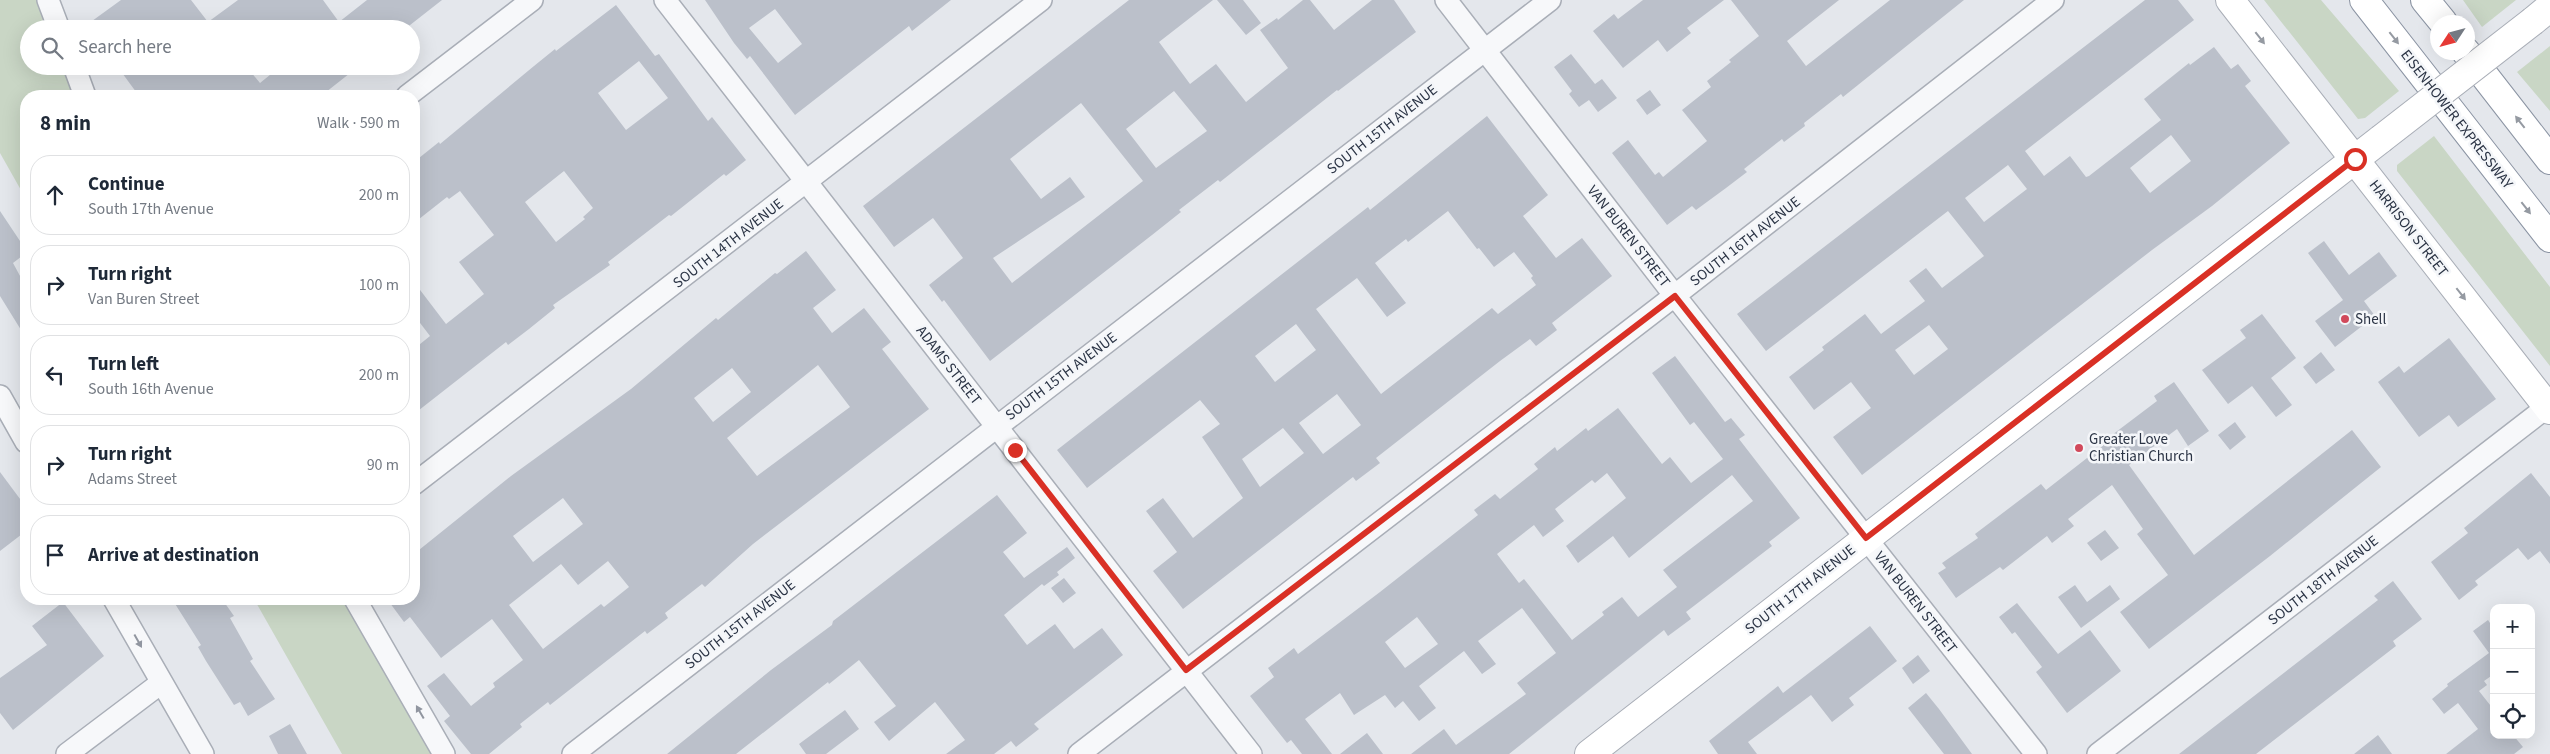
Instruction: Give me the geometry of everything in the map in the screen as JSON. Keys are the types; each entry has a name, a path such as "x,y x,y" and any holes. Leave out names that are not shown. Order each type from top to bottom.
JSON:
{"main road":[{"name":"HARRISON STREET","path":"2230,0 2549,409"},
{"name":"EISENHOWER EXPRESSWAY","path":"2364,0 2550,238"},
{"path":"2425,0 2437,15"},
{"name":"SOUTH 17TH AVENUE","path":"1589,754 2542,14"},
{"path":"2472,60 2550,160"}],"street":[{"path":"48,0 56,20"},
{"path":"415,90 532,0"},
{"name":"ADAMS STREET","path":"665,0 1251,754"},
{"name":"SOUTH 14TH AVENUE","path":"420,479 1041,0"},
{"name":"VAN BUREN STREET","path":"1446,0 1675,296 2036,754"},
{"name":"SOUTH 15TH AVENUE","path":"572,754 1550,0"},
{"name":"SOUTH 16TH AVENUE","path":"1079,754 1675,296 2053,0"},
{"path":"77,75 83,90"},
{"path":"2,405 20,433"},
{"name":"SOUTH 18TH AVENUE","path":"2098,754 2549,409"},
{"path":"117,605 203,754"},
{"path":"358,605 444,754"},
{"path":"67,754 161,683"}],"green space":[{"path":"0,0 38,0 46,20 20,20 20,75 67,75 73,90 20,90 20,188 0,153"},
{"path":"2264,0 2321,0 2399,91 2365,118 2358,119"},
{"path":"2463,0 2516,0 2482,27"},
{"path":"2550,46 2550,111 2517,72"},
{"path":"2434,136 2550,287 2550,366 2397,171 2397,165"},
{"path":"257,605 347,605 432,754 342,754"}],"building":[{"path":"121,0 191,0 206,20 93,20"},
{"path":"238,0 323,0 338,20 211,20"},
{"path":"367,0 442,0 416,20 342,20"},
{"path":"705,0 951,0 912,31 909,26 795,115 750,56 747,59","holes":["775,9 802,44 778,63 749,28"]},
{"path":"1129,0 1213,0 1159,42 1190,84 1216,64 1246,102 1288,68 1260,30 1277,18 1278,20 1303,0 1310,0 1334,30 1372,0 1394,0 1416,32 1337,90 1220,182 1218,180 1179,210 1181,212 990,361 944,300 942,302 929,285 963,258 933,218 894,247 863,206","holes":["1174,91 1207,131 1156,168 1126,129","1081,103 1143,181 1012,283 993,258 1085,197 1070,177 1041,199 1010,159"]},
{"path":"1217,0 1243,0 1261,23 1246,35"},
{"path":"1643,0 1724,0 1687,28 1691,33 1667,52 1658,40 1623,68 1593,31 1614,14 1618,19"},
{"path":"1731,0 1839,0 1787,41 1806,66 1890,0 1964,0 1843,97 1841,94 1804,123 1805,126 1784,142 1782,139 1744,169 1747,172 1726,188 1696,210 1692,206 1667,225 1612,153 1628,140 1655,175 1659,172 1663,177 1707,141 1682,110 1711,87 1707,81 1759,36"},
{"path":"2145,0 2178,0 2194,20 2025,151 2044,176 2070,156 2086,177 2089,176 2161,120 2144,99 2189,63 2190,65 2214,47 2231,69 2238,64 2251,81 2245,86 2290,143 2212,206 2152,250 1862,475 1833,437 1871,408 1851,382 1814,410 1789,377 1824,350 1822,347 1865,314 1881,334 1925,301 1909,281 1926,268 1942,288 1984,256 1948,211 1766,351 1737,314","holes":["2171,135 2191,161 2150,193 2130,168","2008,165 2027,189 1984,222 1965,198","1929,325 1948,349 1914,375 1895,350"]},
{"path":"616,5 655,56 659,54 708,121 712,117 746,160 726,176 724,174 671,216 669,215 608,262 610,265 553,305 555,308 529,329 508,345 506,342 420,409 420,344 430,336 420,323 420,290 446,324 484,294 459,262 494,235 460,191 449,199 447,197 420,218 420,157 439,142 440,144 555,49 556,51","holes":["639,61 668,98 626,130 598,93","564,171 593,208 583,217 585,219 556,242 525,202"]},
{"path":"1571,54 1595,84 1602,79 1617,98 1598,112 1589,100 1579,107 1569,94 1572,91 1554,67"},
{"path":"124,75 253,75 260,83 270,75 348,75 329,90 135,90"},
{"path":"1650,90 1661,105 1647,115 1636,100"},
{"path":"1487,116 1548,195 1523,216 1556,258 1582,238 1612,276 1552,323 1557,330 1536,346 1530,339 1500,361 1376,458 1380,463 1356,481 1353,477 1183,609 1153,571 1177,552 1146,511 1163,498 1193,538 1243,498 1202,437 1220,424 1200,400 1087,488 1057,450 1368,207 1370,210","holes":["1448,211 1477,249 1479,248 1494,267 1514,252 1533,276 1531,278 1536,285 1498,314 1492,308 1381,394 1316,309 1357,278 1387,317 1406,303 1375,263 1406,239 1408,242","1296,324 1316,350 1275,382 1255,356","1337,394 1361,425 1323,454 1299,423","1283,428 1304,453 1260,487 1242,459"]},
{"path":"0,211 20,241 20,258 13,263 20,276 20,328 0,296"},
{"path":"2324,241 2349,275 2379,252 2397,276 2364,301 2375,316 2335,347 2315,321 2343,300 2308,253"},
{"path":"806,251 836,290 813,308 832,333 864,308 891,342 882,349 929,409 753,544 705,587 702,584 665,613 668,618 647,634 645,631 550,705 548,702 520,724 522,727 489,754 471,754 444,721 450,716 427,686 444,673 471,706 495,687 493,683 523,660 492,619 441,658 410,617 404,622 391,605 420,605 420,549 511,476 631,389 716,318 718,320 775,273 777,274","holes":["818,365 850,407 757,476 727,438","732,368 751,392 713,422 694,398","563,498 583,524 533,562 513,536","608,561 629,587 604,607 601,604 543,649 509,605 561,564 578,585"]},
{"path":"2262,314 2296,358 2271,378 2292,405 2276,417 2252,386 2228,404 2202,370 2246,338 2240,330"},
{"path":"2449,338 2496,399 2458,427 2449,415 2419,437 2378,382 2399,366 2404,373"},
{"path":"2321,352 2335,370 2316,384 2303,367"},
{"path":"1675,356 1725,422 1731,418 1745,435 1739,439 1800,518 1769,542 1772,546 1686,612 1691,619 1668,636 1664,630 1509,754 1411,754 1444,729 1456,745 1526,694 1517,683 1556,653 1522,608 1478,641 1496,664 1482,674 1464,651 1419,686 1436,708 1419,721 1403,701 1395,708 1385,695 1354,715 1340,693 1305,719 1332,754 1302,754 1291,740 1287,743 1250,696 1274,677 1268,668 1294,648 1298,654 1380,592 1478,515 1474,510 1495,494 1500,499 1538,469 1534,464 1555,447 1557,451 1586,428 1588,431 1618,408 1662,464 1670,457 1691,483 1723,459 1694,422 1690,425 1652,373","holes":["1607,473 1626,498 1566,546 1578,563 1613,536 1629,558 1732,475 1753,501 1663,570 1677,587 1638,617 1622,597 1602,612 1604,615 1572,640 1524,579 1519,583 1497,554 1534,525 1543,537 1564,521 1555,509 1592,480 1595,483","1417,617 1438,644 1405,668 1385,642"]},
{"path":"2174,382 2209,431 2188,446 2177,429 2129,465 2194,555 2352,430 2381,467 2270,556 2149,649 2120,612 2168,575 2137,534 2143,529 2112,485 2068,519 2074,526 2052,543 2047,536 2003,570 2000,567 1956,598 1938,573 1946,568 1942,563 1978,538 1975,534 2041,484 2046,490 2114,437 2112,435 2157,401 2154,396"},
{"path":"2235,422 2246,437 2230,450 2218,435"},
{"path":"0,472 20,499 20,536 0,551"},
{"path":"2531,473 2550,497 2550,564 2540,551 2528,560 2518,548 2475,581 2478,585 2459,600 2431,562 2468,533 2464,528"},
{"path":"997,495 1027,533 1003,552 1024,578 1067,547 1075,558 1057,572 1059,575 1044,586 1042,584 1004,615 1027,645 1055,624 1074,649 1102,628 1123,655 1034,724 1039,729 1016,747 1011,741 994,754 946,754 965,740 935,702 889,741 874,722 896,706 859,660 736,754 667,754 771,670 832,625 833,621"},
{"path":"2105,530 2119,548 2101,561 2087,543"},
{"path":"1064,578 1076,593 1063,603 1051,588"},
{"path":"2393,581 2422,619 2393,641 2396,646 2256,754 2179,754 2378,600 2374,596"},
{"path":"2075,585 2087,602 2110,585 2120,599 2081,628 2058,597"},
{"path":"2017,603 2058,654 2090,630 2121,671 2067,713 2036,672 2042,667 2015,632 2012,634 1999,617"},
{"path":"59,605 65,605 104,656 13,730 0,713 0,678 47,645 32,626"},
{"path":"176,605 226,605 234,616 230,618 253,659 250,661 275,699 248,716 240,702 234,705 198,647 201,645"},
{"path":"2488,620 2490,623 2490,677 2484,681 2487,685 2479,691 2490,705 2490,739 2516,739 2523,747 2514,754 2446,754 2478,729 2458,703 2444,714 2432,699 2448,686 2447,684 2489,653 2473,631"},
{"path":"1870,626 1897,661 1849,698 1854,705 1832,722 1811,695 1748,742 1757,754 1718,754 1709,741 1778,686 1783,693"},
{"path":"1918,655 1930,671 1913,684 1902,668"},
{"path":"1926,693 1972,754 1944,754 1908,708"},
{"path":"845,710 859,729 826,754 806,754 799,744"},
{"path":"290,724 307,754 278,754 269,736"},
{"path":"1367,733 1383,754 1340,754"},
{"path":"2378,735 2392,754 2354,754"}],"place":[{"name":"Shell","path":"2345,319"},
{"name":"Greater Love Christian Church","path":"2079,448"}],"route":[{"path":"1015,450 1186,670 1675,296 1866,538 2355,159"}]}
